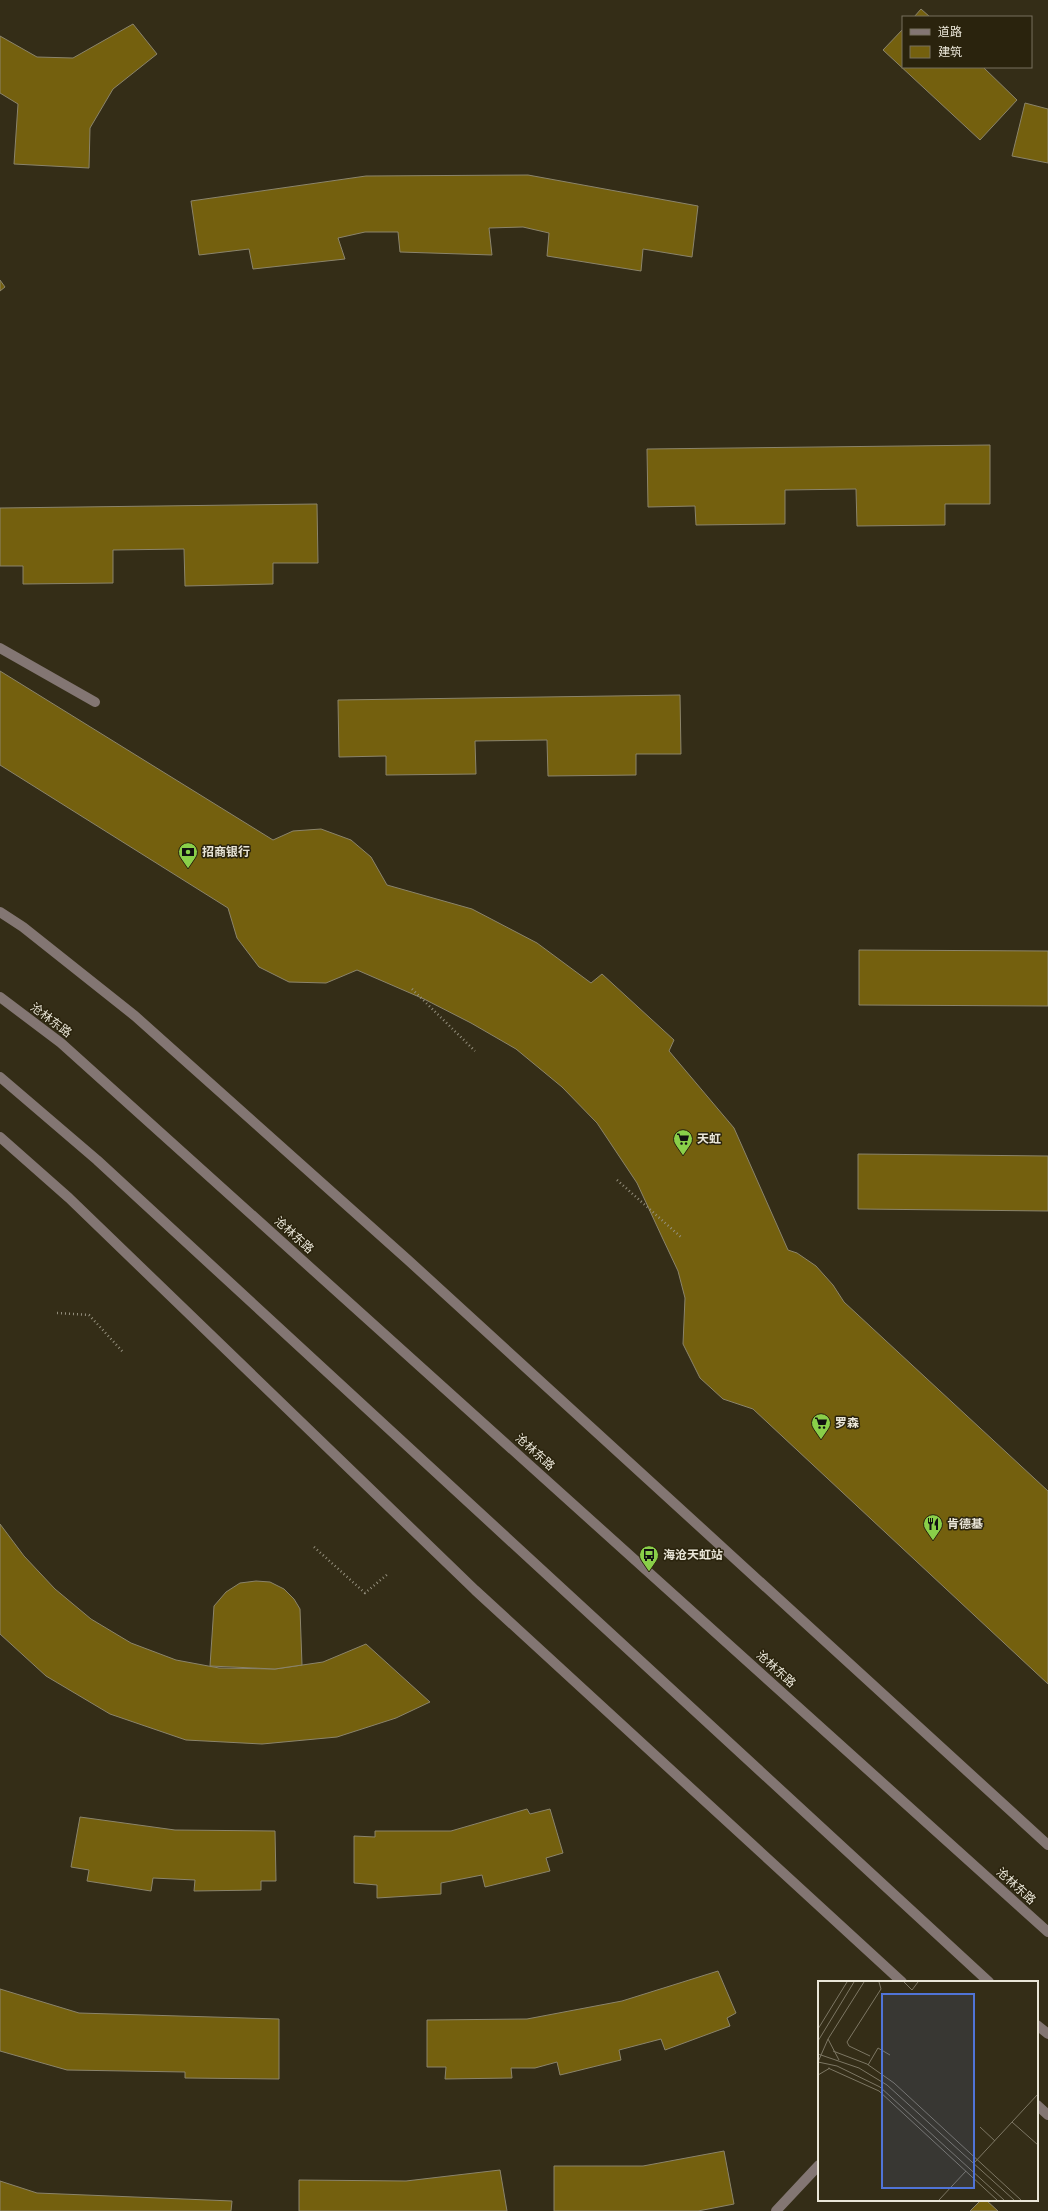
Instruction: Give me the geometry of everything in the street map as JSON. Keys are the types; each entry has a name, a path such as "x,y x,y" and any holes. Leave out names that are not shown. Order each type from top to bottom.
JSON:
{"street":[{"path":"0,648 95,702"},
{"path":"0,912 23,927 135,1016 408,1260 1048,1845"},
{"name":"沧林东路","path":"0,997 61,1043 1046,1926"},
{"path":"0,1078 97,1160 988,1981"},
{"path":"0,1137 70,1198 475,1590 901,1981"},
{"path":"1038,2026 1048,2034"},
{"path":"1038,2106 1048,2115"},
{"path":"776,2211 818,2166"}],"path":[{"path":"412,989 475,1051"},
{"path":"617,1180 682,1238"},
{"path":"57,1313 89,1315 123,1352"},
{"path":"314,1547 365,1593 389,1573"}],"building":[{"path":"921,9 929,16 915,16"},
{"path":"133,24 157,54 113,89 90,128 89,168 14,164 18,104 0,93 0,36 37,57 73,58"},
{"path":"902,30 902,68 883,50"},
{"path":"902,68 984,68 1017,100 980,140"},
{"path":"1025,103 1048,109 1048,163 1012,156"},
{"path":"528,175 698,206 692,257 643,249 641,271 547,256 549,233 523,227 489,228 492,255 400,252 398,232 365,232 338,238 345,259 253,269 249,249 199,255 191,201 366,176"},
{"path":"0,280 5,287 0,291"},
{"path":"990,445 990,504 945,504 945,525 857,526 856,489 785,490 785,524 696,525 695,506 648,507 647,449"},
{"path":"317,504 318,563 273,563 273,584 185,586 184,549 113,550 113,583 23,584 23,566 0,566 0,508"},
{"name":"天虹","path":"0,671 273,840 293,831 321,829 351,840 371,857 387,885 472,909 537,943 591,983 602,974 674,1040 669,1051 734,1128 788,1250 797,1253 816,1266 833,1285 844,1302 1048,1491 1048,1684 753,1409 723,1399 700,1378 683,1344 685,1298 678,1271 637,1183 597,1123 562,1087 516,1049 471,1023 424,999 357,970 326,983 289,982 259,967 237,938 228,908 0,765"},
{"path":"680,695 681,754 636,754 636,775 548,776 547,740 475,741 476,774 386,775 386,756 339,757 338,700"},
{"path":"859,950 1048,951 1048,1006 859,1005"},
{"path":"858,1154 1048,1156 1048,1211 858,1209"},
{"path":"0,1524 24,1556 55,1589 91,1619 131,1643 176,1660 219,1668 275,1669 323,1662 366,1644 430,1702 396,1718 337,1737 262,1744 186,1740 110,1714 46,1676 0,1634"},
{"path":"256,1581 270,1582 284,1589 294,1599 300,1609 302,1665 275,1669 210,1666 214,1606 226,1592 240,1583"},
{"path":"527,1809 530,1814 550,1809 563,1853 546,1858 550,1871 485,1887 482,1875 441,1883 441,1894 377,1898 377,1885 354,1883 354,1836 375,1837 375,1831 451,1831"},
{"path":"80,1817 175,1830 275,1831 276,1881 261,1881 261,1890 194,1891 195,1880 153,1878 151,1891 87,1881 89,1870 71,1867"},
{"path":"718,1971 736,2013 727,2018 730,2026 665,2050 661,2039 619,2050 621,2060 560,2075 557,2062 535,2068 511,2068 512,2078 445,2079 446,2067 427,2067 427,2020 527,2019 622,2001"},
{"path":"0,1989 79,2013 279,2019 279,2079 185,2078 185,2072 67,2070 0,2051"},
{"path":"724,2151 734,2204 698,2211 554,2211 554,2166 643,2166"},
{"path":"500,2170 507,2211 299,2211 299,2180 406,2181"},
{"path":"0,2181 37,2193 232,2201 231,2211 0,2211"},
{"path":"980,2201 987,2201 998,2211 970,2211"}],"place":[{"name":"招商银行","path":"188,869"},
{"name":"天虹","path":"683,1156"},
{"name":"罗森","path":"821,1440"},
{"name":"肯德基","path":"933,1541"},
{"name":"海沧天虹站","path":"649,1572"}]}
